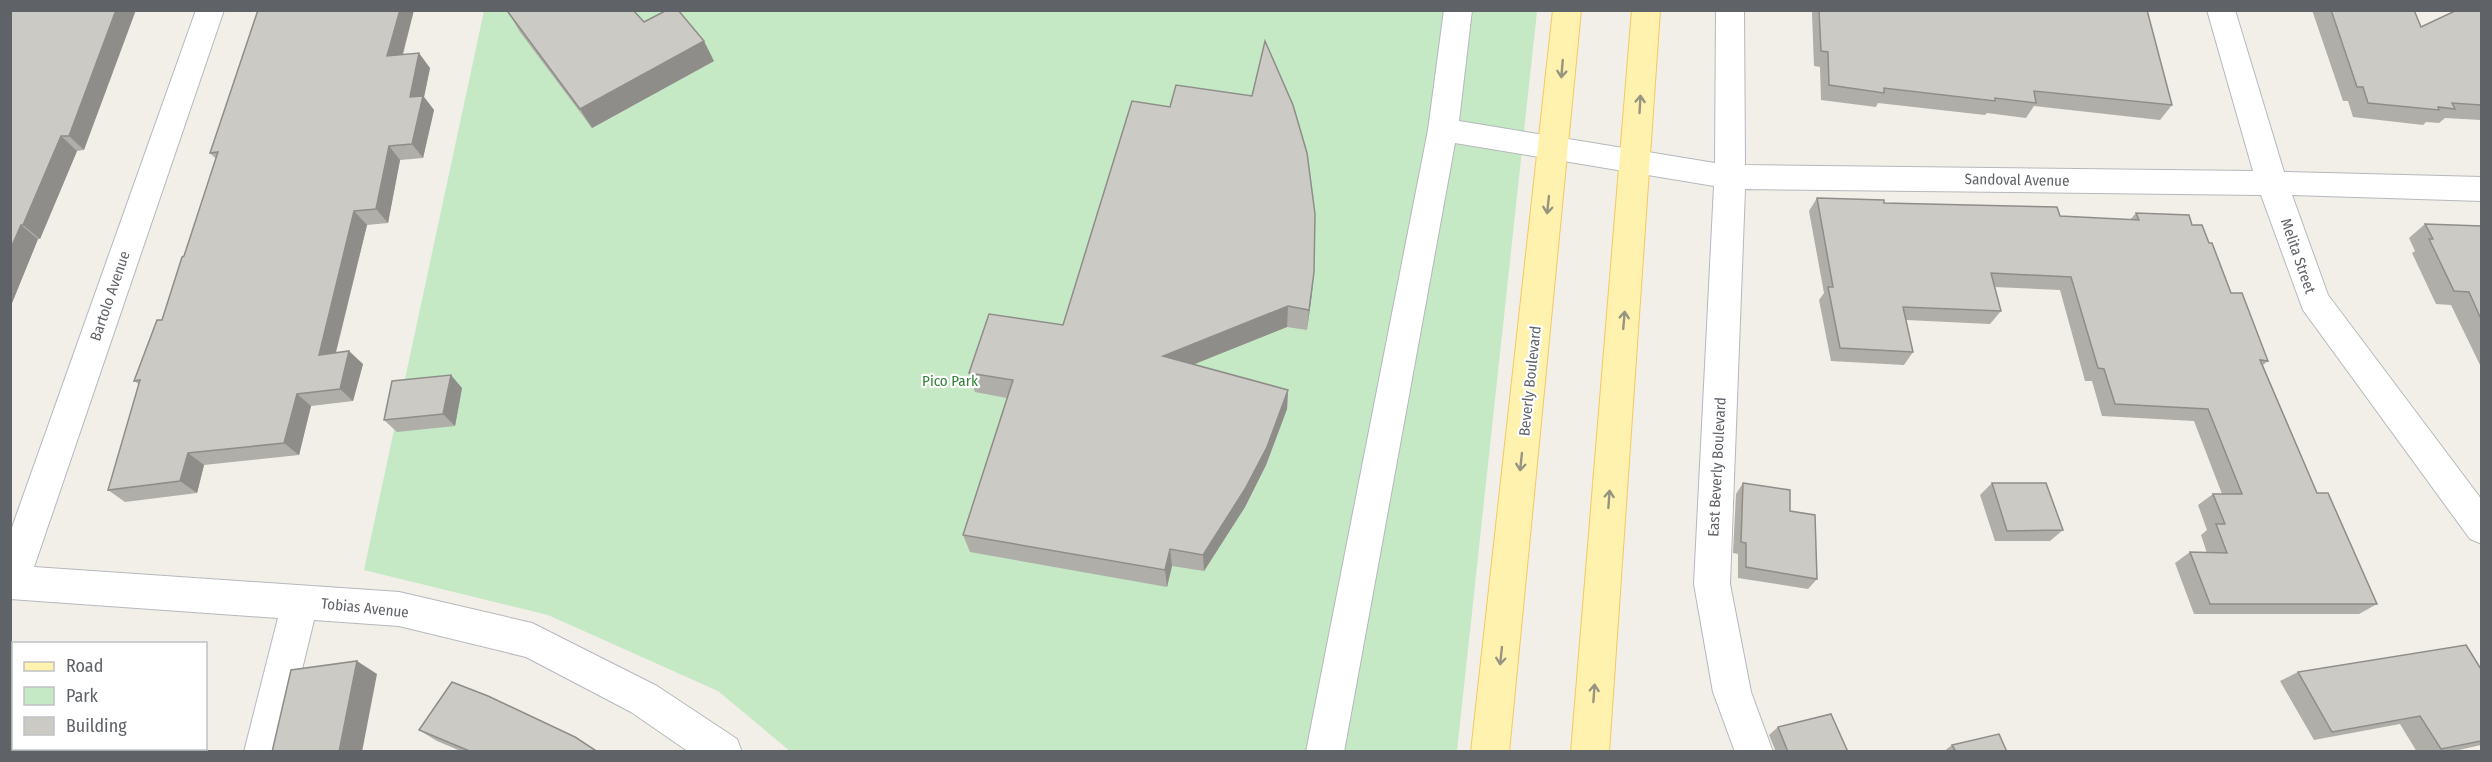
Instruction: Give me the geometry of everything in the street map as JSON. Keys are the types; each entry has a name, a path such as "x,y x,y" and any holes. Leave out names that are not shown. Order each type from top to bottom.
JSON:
{"main road":[{"name":"Beverly Boulevard","path":"1490,752 1567,10"},
{"path":"1590,752 1646,10"}],"street":[{"name":"Bartolo Avenue","path":"11,582 210,10"},
{"path":"1325,752 1443,130 1458,10"},
{"name":"East Beverly Boulevard","path":"1730,10 1731,177 1712,584 1732,692 1754,752"},
{"name":"Melita Street","path":"2221,10 2272,183 2314,300 2481,528"},
{"name":"Sandoval Avenue","path":"1443,130 1731,177 2272,183 2481,189"},
{"name":"Tobias Avenue","path":"11,582 399,609 532,641 644,699 723,752"},
{"path":"263,752 300,602"}],"green space":[{"name":"Pico Park","path":"484,11 1537,11 1457,751 790,751 718,691 548,615 364,570"}],"building":[{"path":"10,10 116,10 69,136 61,136 10,250"},
{"path":"258,10 400,10 387,56 419,53 410,97 423,96 412,144 389,146 376,209 354,211 319,355 349,351 340,389 297,394 284,443 188,453 180,481 108,490 140,380 134,381 157,320 162,320 184,256 218,152 210,153"},
{"path":"512,10 633,10 644,22 667,10 678,10 704,41 580,109 508,12"},
{"path":"1819,10 2147,10 2172,105 2034,91 2036,103 1995,98 1995,101 1884,88 1884,93 1829,85 1828,52 1821,51"},
{"path":"2331,10 2414,10 2421,27 2457,10 2481,10 2481,105 2452,103 2455,109 2438,107 2439,110 2368,103 2363,87 2357,87"},
{"path":"1265,41 1293,105 1307,153 1315,214 1314,272 1309,310 1288,306 1163,356 1288,390 1267,447 1245,489 1203,555 1170,549 1165,570 963,535 1013,380 969,373 989,314 1063,325 1132,101 1170,107 1176,85 1252,96"},
{"path":"1817,198 1884,200 1884,203 2057,207 2060,216 2139,220 2136,213 2189,215 2192,225 2202,225 2209,243 2212,243 2231,293 2242,293 2268,361 2260,360 2317,493 2328,493 2377,604 2210,604 2190,552 2227,553 2216,524 2225,524 2213,494 2242,494 2208,409 2115,404 2104,369 2098,368 2071,277 1991,273 2001,311 1903,307 1913,352 1840,348 1828,287 1833,287"},
{"path":"2425,224 2481,226 2481,319 2469,292 2454,291 2429,239 2433,239"},
{"path":"451,375 443,414 384,420 392,381"},
{"path":"1743,483 1790,490 1790,511 1815,515 1817,579 1746,567 1746,543 1741,542"},
{"path":"1992,483 2046,483 2063,530 2007,531"},
{"path":"2466,645 2481,669 2481,741 2441,749 2420,716 2332,732 2298,672"},
{"path":"357,661 339,752 272,752 291,670"},
{"path":"452,682 488,696 575,737 598,752 472,752 419,730"},
{"path":"1831,714 1848,752 1788,752 1778,727"},
{"path":"1999,734 2007,752 1950,752 1955,750 1952,745"}]}
